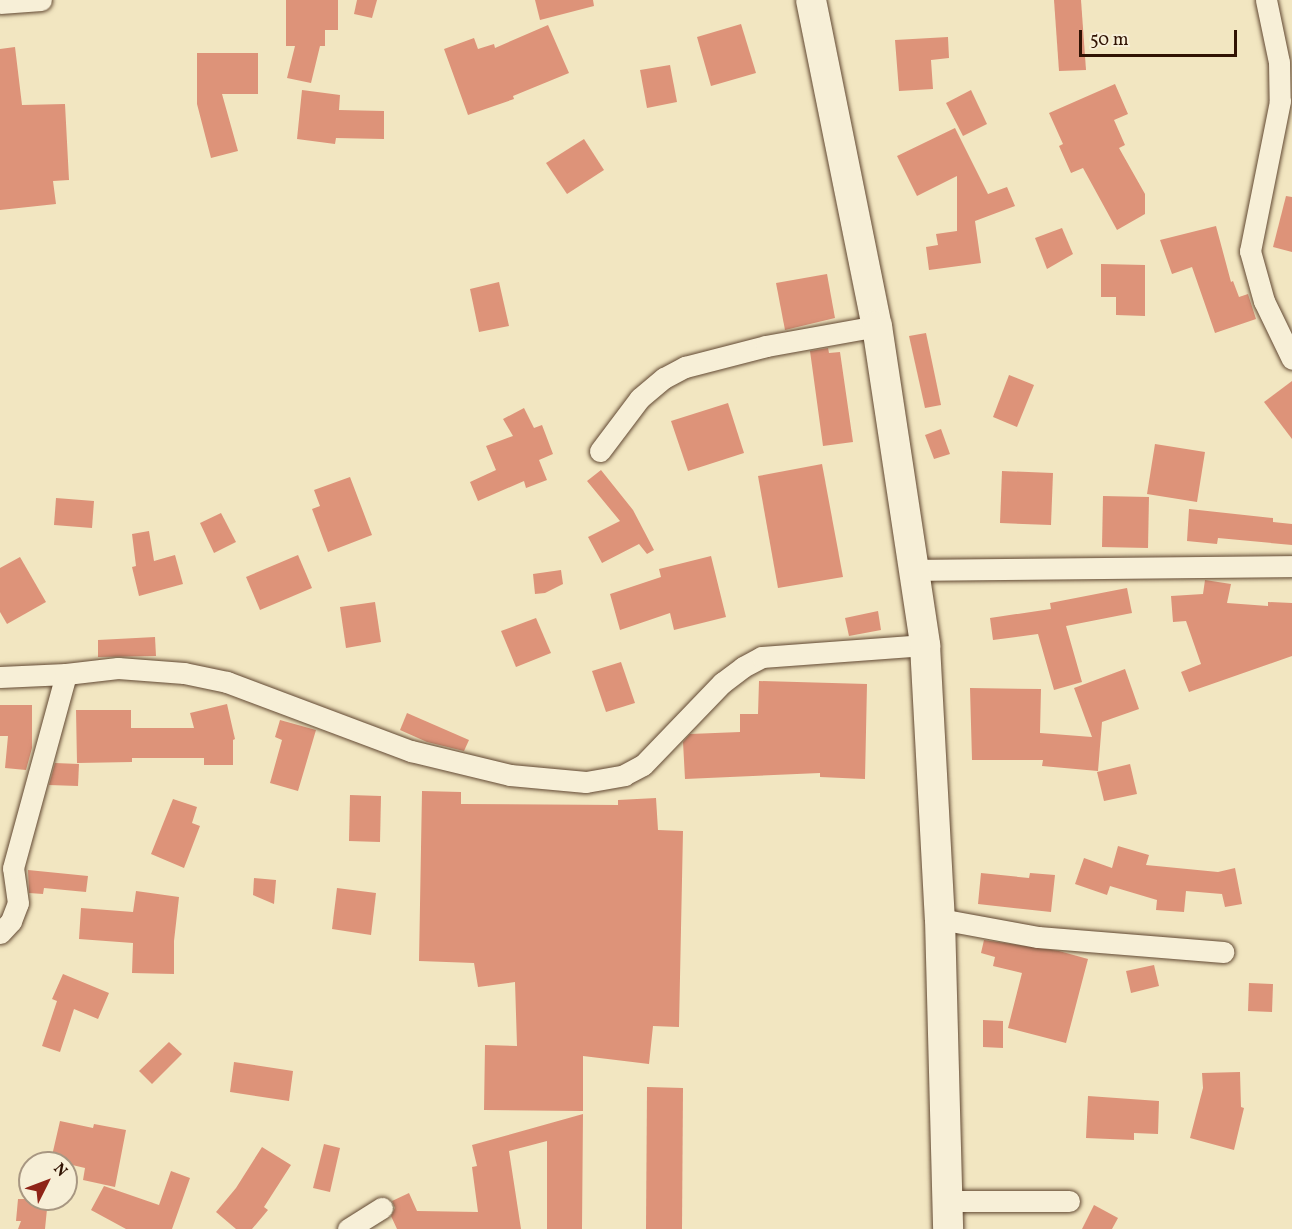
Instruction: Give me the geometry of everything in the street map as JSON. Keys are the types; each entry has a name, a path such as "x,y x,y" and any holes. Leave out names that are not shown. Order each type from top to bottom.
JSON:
{"main road":[{"path":"811,0 877,326 916,570 925,645 940,919 947,1215"}],"street":[{"path":"0,3 40,0"},
{"path":"1266,0 1279,62 1280,101 1250,251 1264,302 1292,358"},
{"path":"600,451 640,398 664,378 685,368 766,346 877,326"},
{"path":"916,570 1292,566"},
{"path":"0,677 66,674 118,668 184,673 227,682 411,751 510,775 586,782 624,776 643,765 722,683 742,667 762,657 925,645"},
{"path":"0,933 11,921 18,903 13,868 66,674"},
{"path":"940,919 1038,937 1223,952"},
{"path":"947,1215 1069,1201"},
{"path":"348,1229 382,1208"}],"building":[{"path":"286,0 338,0 338,30 325,30 325,46 320,46 311,83 287,78 295,46 286,46"},
{"path":"357,0 377,0 372,18 354,14"},
{"path":"535,0 593,0 594,6 540,20"},
{"path":"1054,0 1081,0 1086,70 1059,71"},
{"path":"741,24 756,73 711,86 697,37"},
{"path":"548,25 569,73 513,96 514,99 468,115 444,49 474,38 478,49 494,44 495,48"},
{"path":"948,37 949,58 931,60 933,89 899,91 895,40"},
{"path":"15,47 22,105 65,104 69,180 53,181 56,204 0,210 0,49"},
{"path":"197,53 258,53 258,94 222,94 238,151 211,158 197,104"},
{"path":"670,65 677,102 647,108 640,70"},
{"path":"1115,84 1128,114 1114,120 1125,145 1119,148 1145,194 1145,214 1117,230 1083,168 1071,173 1059,146 1063,144 1049,113"},
{"path":"302,90 340,95 339,110 384,111 384,139 336,138 335,144 297,139"},
{"path":"971,90 987,124 963,136 946,103"},
{"path":"955,128 988,194 1007,187 1015,206 975,221 981,263 929,270 926,247 938,245 936,234 957,231 957,176 917,196 897,156"},
{"path":"584,139 604,170 567,194 546,163"},
{"path":"1286,196 1292,197 1292,252 1273,247"},
{"path":"1216,226 1231,282 1233,281 1239,297 1248,294 1256,319 1215,333 1192,267 1172,274 1160,240"},
{"path":"1062,228 1073,254 1047,269 1035,238"},
{"path":"1101,264 1145,265 1145,316 1116,315 1116,297 1101,297"},
{"path":"827,274 835,318 785,330 776,283"},
{"path":"499,282 509,326 479,332 470,289"},
{"path":"926,333 941,405 925,408 909,336"},
{"path":"828,348 829,353 840,352 853,442 823,446 810,351"},
{"path":"1009,375 1034,385 1017,427 993,417"},
{"path":"1292,381 1292,439 1264,402"},
{"path":"728,403 744,453 688,471 671,421"},
{"path":"524,408 534,428 542,425 553,454 539,460 547,480 526,488 524,481 478,501 470,482 496,470 486,446 513,436 503,419"},
{"path":"941,429 950,454 934,459 925,435"},
{"path":"1155,444 1205,452 1197,502 1147,494"},
{"path":"822,464 843,577 778,588 758,476"},
{"path":"601,470 633,510 654,550 647,554 639,544 602,563 588,537 620,521 587,481"},
{"path":"1002,471 1053,473 1051,525 1000,523"},
{"path":"350,477 372,535 328,552 312,509 320,506 314,490"},
{"path":"1103,496 1149,497 1148,548 1102,547"},
{"path":"56,498 94,501 92,528 54,525"},
{"path":"1189,509 1273,518 1273,522 1292,524 1292,545 1218,538 1217,544 1187,541"},
{"path":"221,513 236,542 214,553 200,523"},
{"path":"149,531 154,561 175,555 183,584 139,596 132,567 136,566 132,534"},
{"path":"298,555 312,588 260,610 246,577"},
{"path":"711,556 726,617 674,630 670,613 620,630 610,594 661,577 659,569"},
{"path":"20,557 46,602 7,624 0,612 0,568"},
{"path":"561,570 563,584 545,593 535,594 533,574"},
{"path":"1205,580 1231,584 1227,603 1268,606 1268,602 1292,603 1292,656 1189,692 1181,672 1201,664 1186,621 1173,622 1171,596 1203,594"},
{"path":"1127,588 1132,613 1066,626 1082,682 1054,690 1038,634 993,640 990,618 1051,609 1050,603"},
{"path":"375,602 381,642 346,648 340,607"},
{"path":"878,611 881,630 849,636 845,618"},
{"path":"536,618 551,653 516,667 501,631"},
{"path":"155,637 156,656 98,657 98,640"},
{"path":"621,662 635,703 606,712 592,671"},
{"path":"1125,669 1139,709 1102,722 1098,771 1042,766 1043,760 972,760 970,688 1041,689 1040,733 1092,737 1074,688"},
{"path":"759,681 867,684 865,779 820,777 820,773 685,779 683,742 690,734 740,732 740,714 758,714"},
{"path":"227,704 235,739 233,740 233,765 204,765 204,758 132,758 132,762 77,763 76,710 131,710 131,728 194,728 190,713"},
{"path":"0,705 32,705 32,748 26,770 5,768 8,736 0,736"},
{"path":"407,713 469,740 464,751 427,742 400,730"},
{"path":"280,720 316,730 298,791 270,783 282,740 275,737"},
{"path":"55,763 79,764 78,786 49,785"},
{"path":"1130,764 1137,794 1104,801 1097,772"},
{"path":"422,791 461,792 461,804 618,805 618,800 656,798 658,830 683,831 679,1027 653,1026 649,1064 583,1056 583,1111 484,1110 485,1045 517,1046 515,982 478,987 474,963 419,961"},
{"path":"350,795 381,796 380,842 349,841"},
{"path":"173,799 197,807 192,823 200,826 184,868 151,854"},
{"path":"1118,846 1149,855 1146,865 1218,872 1235,868 1242,904 1225,907 1222,894 1186,891 1184,912 1156,910 1157,900 1110,886 1107,895 1075,884 1084,858 1112,868"},
{"path":"28,870 88,876 86,892 44,888 43,894 29,893"},
{"path":"981,873 1029,878 1030,873 1055,875 1051,912 978,904"},
{"path":"254,878 276,880 274,904 253,895"},
{"path":"337,888 376,893 371,935 332,929"},
{"path":"136,891 179,897 174,941 174,974 132,973 133,943 79,939 81,908 133,912"},
{"path":"984,940 1059,951 1088,959 1066,1043 1008,1028 1022,973 993,966 995,957 981,953"},
{"path":"1154,965 1159,986 1131,993 1126,971"},
{"path":"63,974 109,993 98,1019 74,1009 60,1052 42,1046 57,1001 52,999"},
{"path":"1249,983 1273,984 1272,1012 1248,1011"},
{"path":"983,1020 1003,1021 1003,1048 983,1047"},
{"path":"169,1042 182,1054 152,1084 139,1071"},
{"path":"234,1062 293,1071 289,1101 230,1092"},
{"path":"1240,1072 1241,1107 1244,1108 1234,1150 1190,1138 1203,1088 1202,1073"},
{"path":"647,1087 683,1088 682,1229 646,1229"},
{"path":"1088,1096 1159,1101 1158,1134 1134,1133 1134,1140 1086,1138"},
{"path":"583,1114 582,1229 547,1229 547,1141 509,1151 521,1229 397,1229 391,1216 395,1208 392,1201 409,1193 417,1211 478,1212 472,1167 477,1166 472,1145"},
{"path":"60,1121 93,1128 94,1124 126,1130 115,1187 83,1180 85,1168 78,1166 78,1151 53,1151"},
{"path":"324,1144 340,1148 330,1192 313,1188"},
{"path":"262,1147 291,1165 264,1207 268,1210 252,1229 236,1229 216,1212 236,1188"},
{"path":"171,1171 190,1178 172,1229 126,1229 91,1210 104,1186 159,1205"},
{"path":"18,1199 18,1211 47,1211 45,1229 18,1229 21,1221 16,1221"},
{"path":"1094,1205 1118,1218 1112,1229 1082,1229"}]}
